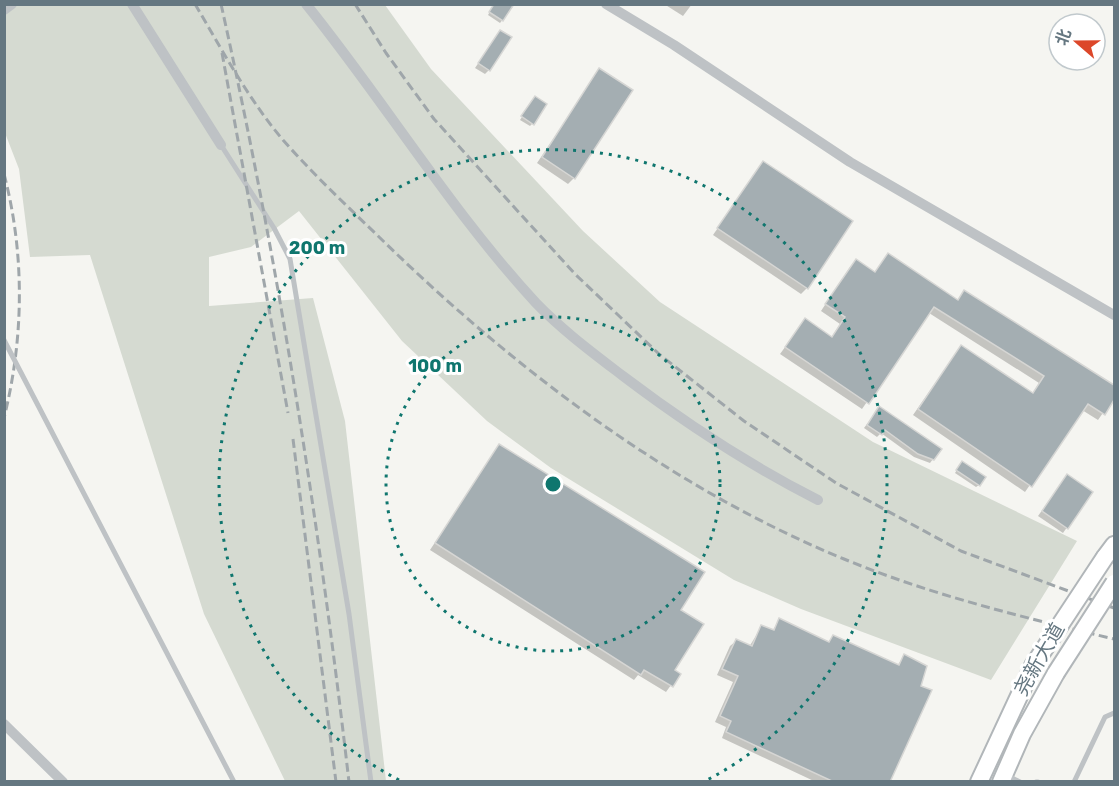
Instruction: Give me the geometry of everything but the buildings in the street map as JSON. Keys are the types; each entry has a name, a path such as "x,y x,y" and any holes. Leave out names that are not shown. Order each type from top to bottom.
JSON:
{"main road":[{"name":"尧新大道","path":"979,782 1033,666 1110,551"},
{"name":"尧新大道","path":"1003,778 1022,734 1056,673 1114,583"}],"street":[{"path":"4,10 12,4"},
{"path":"132,4 221,145"},
{"path":"306,4 450,197 536,303 567,332 656,401 763,472 818,500"},
{"path":"606,4 674,45 850,162 1114,315"},
{"path":"4,724 63,782"}],"lane":[{"path":"221,145 274,228 290,259 350,614 371,782"},
{"path":"4,340 234,782"},
{"path":"1074,782 1105,717 1114,713"},
{"path":"1003,778 1020,782"}],"shaded area":[{"path":"5,5 385,5 431,69 583,231 660,302 873,442 1077,541 991,680 801,609 734,580 551,468 487,421 402,341 299,211 251,247 209,257 209,306 313,298 345,421 386,781 285,781 204,614 90,255 30,257 19,169 5,133"}],"railway":[{"path":"195,4 259,108 305,164 429,284 482,331 595,419 654,459 715,496 779,530 844,559 943,594 1011,614 1114,639"},
{"path":"221,4 261,197 295,391 324,586 349,782"},
{"path":"355,4 386,53 434,119 575,274 659,354 744,421 836,483 961,551 1114,608"},
{"path":"222,53 288,413"},
{"path":"4,174 11,204 19,265 18,327 11,388 4,418"},
{"path":"293,439 336,782"}]}
